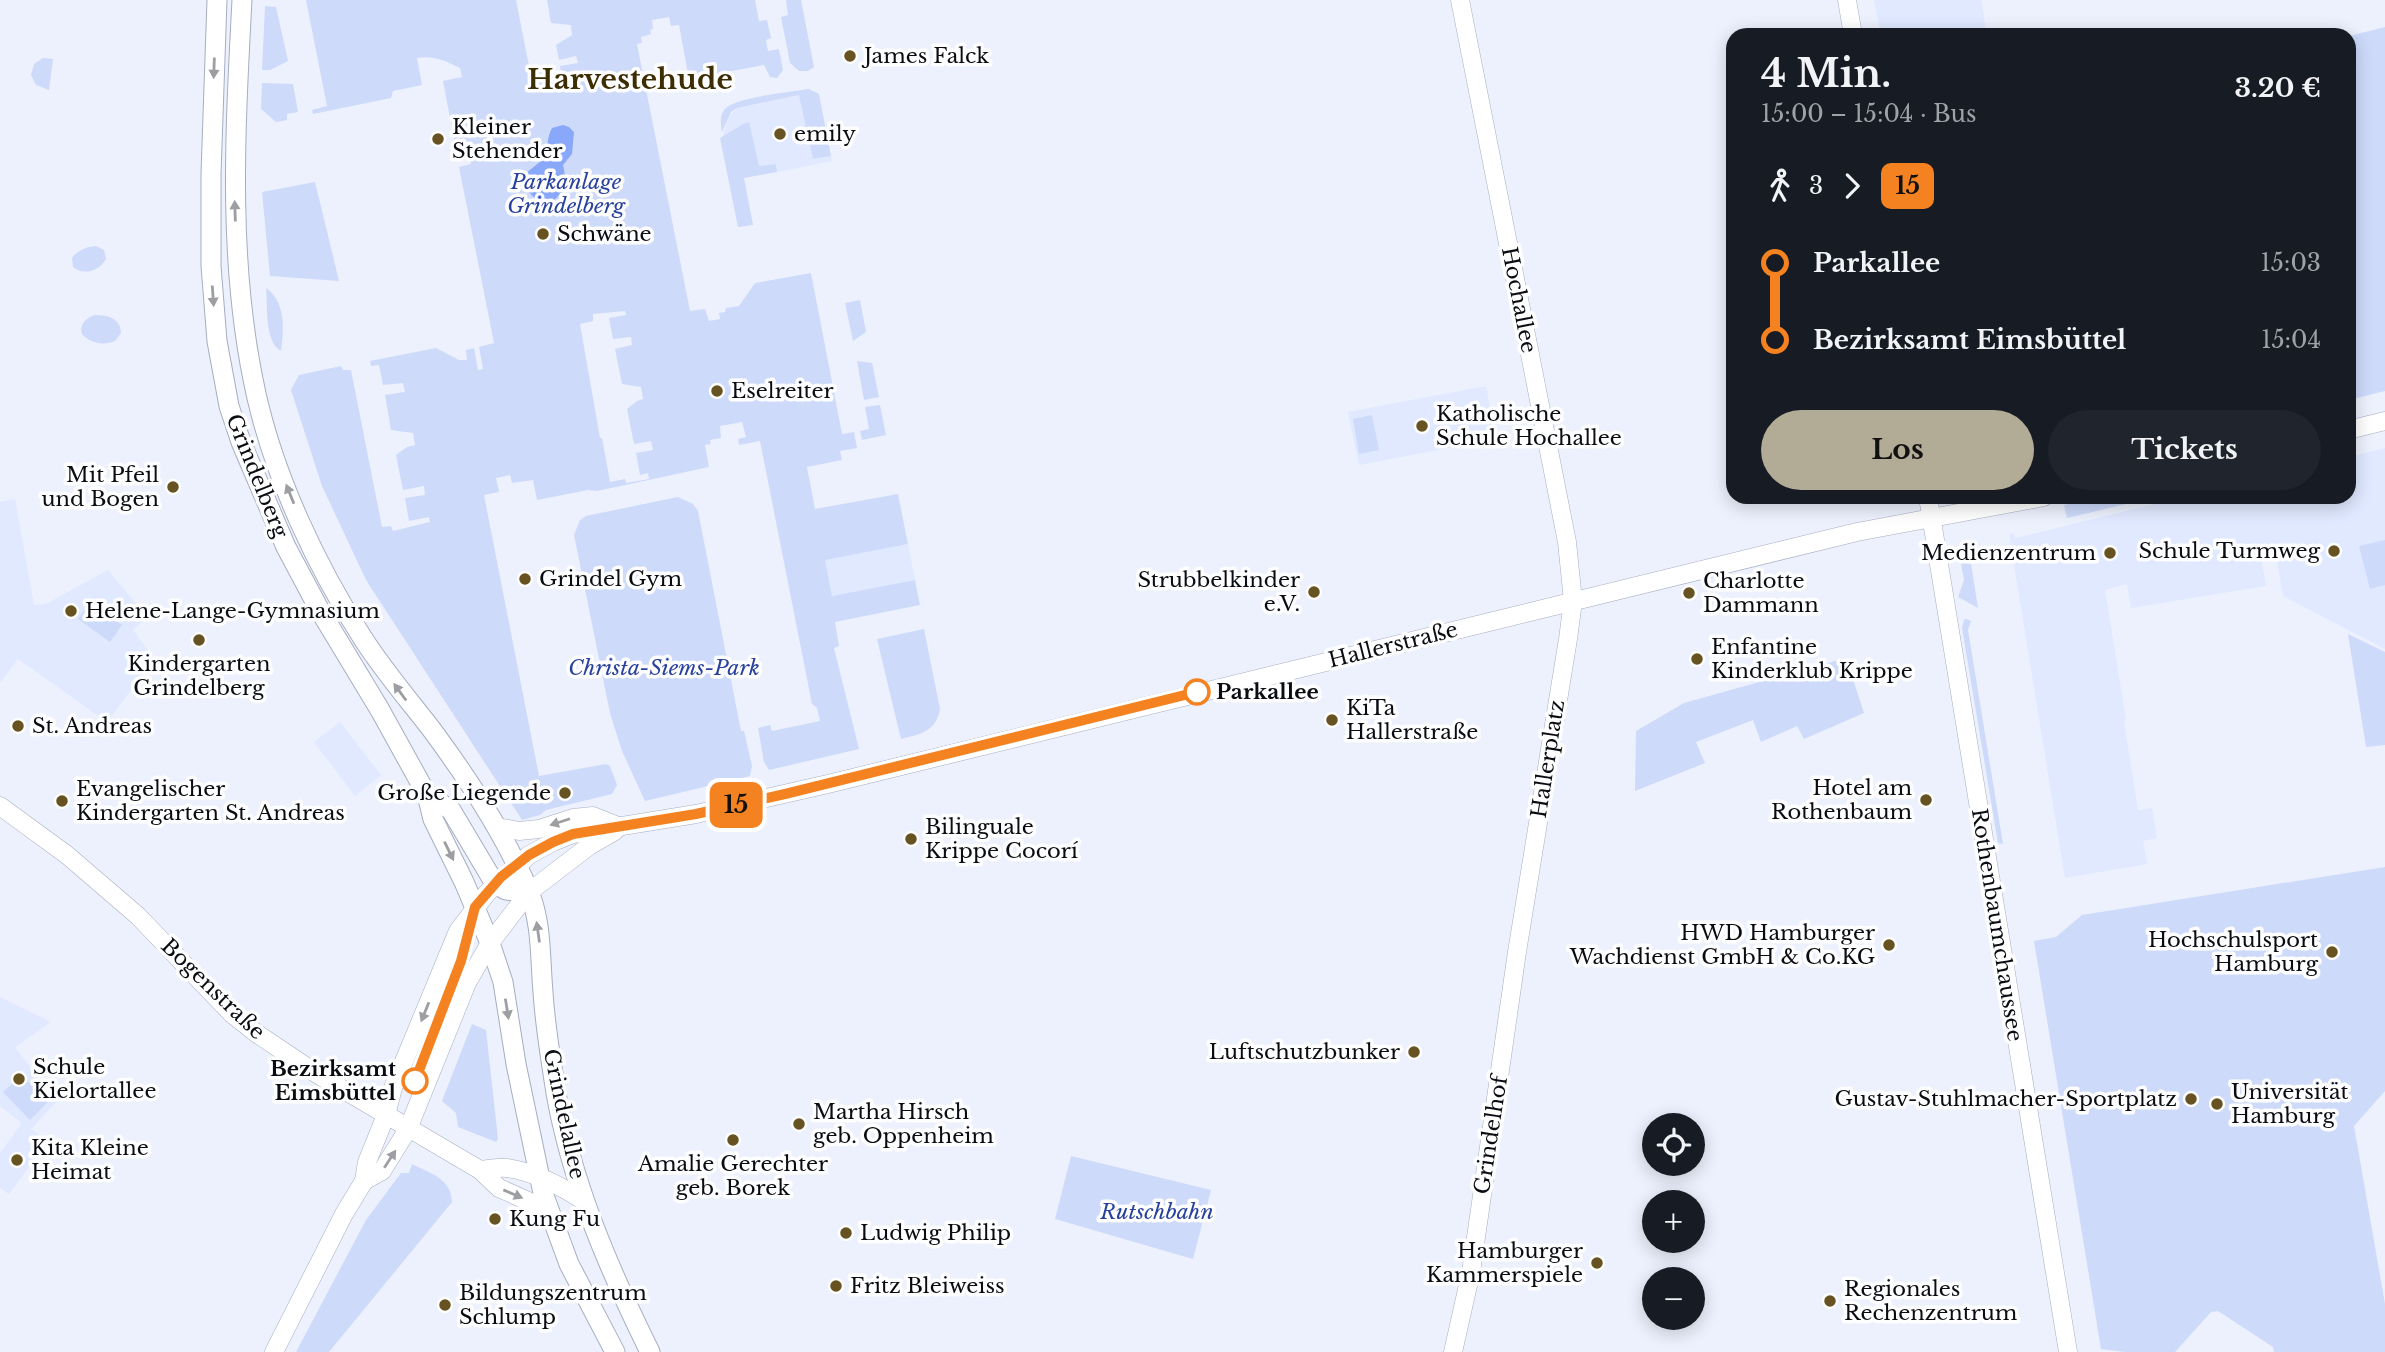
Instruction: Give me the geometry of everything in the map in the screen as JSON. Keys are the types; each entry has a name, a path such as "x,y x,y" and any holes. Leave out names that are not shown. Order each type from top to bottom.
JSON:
{"main road":[{"name":"Grindelberg","path":"217,0 211,163 211,266 217,341 229,406 258,485 294,564 331,631 380,710 426,795 433,819 475,907"},
{"name":"Grindelberg","path":"242,0 235,139 236,232 244,327 259,407 276,459 306,532 344,607 379,663 450,755 497,827 516,866"},
{"name":"Hochallee","path":"1460,0 1567,542 1573,601"},
{"path":"1847,0 1852,28"},
{"path":"2356,428 2385,421"},
{"name":"Rothenbaumchaussee","path":"1929,504 2068,1352"},
{"name":"Hallerstraße","path":"364,1181 367,1162 386,1115 393,1088 458,931 495,884 529,855 563,838 594,830 696,814 828,784 1857,531 2005,504"},
{"name":"Hallerplatz","path":"1523,918 1573,601"},
{"path":"426,795 451,810 495,884 506,890 529,892"},
{"name":"Bogenstraße","path":"0,806 75,862 138,916 232,1014 256,1033 293,1060 480,1170 499,1188 549,1213"},
{"path":"497,827 519,831 539,829 573,818 593,816 621,827"},
{"name":"Hallerstraße","path":"364,1181 382,1171 408,1129 467,983 491,943 529,892 589,846 621,827"},
{"name":"Grindelallee","path":"516,866 529,892 538,930 545,1015 565,1136 595,1232 650,1352"},
{"name":"Grindelallee","path":"475,907 491,943 503,982 516,1065 549,1213 569,1264 615,1352"},
{"name":"Grindelhof","path":"1453,1352 1473,1261 1523,918"},
{"path":"480,1170 505,1167 539,1177 559,1185 584,1201"},
{"path":"274,1352 331,1239 364,1181"}],"shaded area":[{"path":"1874,0 1981,0 1986,28 1880,28"},
{"name":"emily","path":"800,95 813,159 831,156 832,161 777,172 776,164 759,167 743,124 723,136 728,118 737,108"},
{"name":"Katholische Schule Hochallee","path":"1486,386 1496,439 1359,465 1348,412"},
{"path":"2385,448 2385,649 2283,596 2276,555 2261,558 2266,586 2131,608 2127,584 2105,590 2138,810 2152,808 2157,838 2143,841 2147,864 2065,878 2009,534 2014,533 2015,538 2155,504 2356,504 2356,455"},
{"name":"Helene-Lange-Gymnasium","path":"15,499 34,605 46,604 108,570 147,617 133,630 154,659 107,722 18,659 0,683 0,502"},
{"path":"908,544 915,580 832,596 825,559"},
{"path":"340,722 381,775 355,796 314,742"},
{"name":"Schule Kielortallee","path":"0,997 51,1022 15,1047 56,1102 31,1129 44,1139 41,1143 44,1146 9,1194 0,1188 0,1153 22,1123 0,1106"}],"green space":[{"name":"Parkanlage Grindelberg","path":"306,0 516,0 529,66 537,65 539,71 544,70 546,78 561,75 560,66 578,63 576,56 559,60 556,45 572,35 571,25 551,23 547,0 755,0 759,21 767,20 771,38 766,40 768,51 779,49 783,70 777,78 770,77 764,65 689,79 679,25 671,26 669,17 652,20 651,34 641,37 642,43 637,44 690,311 705,309 709,321 720,319 719,313 725,312 726,308 739,306 755,283 811,273 842,434 854,432 857,448 840,451 842,460 807,467 815,509 898,494 908,544 825,560 832,596 915,580 920,605 835,622 839,646 834,648 859,749 769,770 764,762 758,728 770,725 772,731 820,721 817,708 812,704 760,441 739,445 738,439 746,437 742,422 720,426 721,438 710,440 711,444 705,445 709,467 597,491 588,490 537,500 533,480 512,483 510,475 496,478 499,492 484,495 539,776 606,764 610,766 617,785 612,794 546,810 540,815 522,820 366,580 322,486 291,390 299,375 341,366 343,370 351,370 382,527 391,526 393,531 430,522 429,517 409,521 405,498 425,495 424,486 403,490 396,455 415,445 413,433 391,430 385,395 405,392 403,383 383,385 379,365 371,366 370,361 436,348 459,360 467,360 466,350 474,348 478,370 483,369 479,347 494,343 459,167 471,164 468,143 455,144 443,81 462,77 460,68 434,58 417,58 422,85 393,91 391,98 313,114 312,110 327,106","holes":["625,311 626,315 609,318 613,339 631,337 632,345 615,349 622,384 641,387 643,399 627,409 634,444 651,441 653,450 636,453 640,475 648,473 649,479 626,483 625,479 610,482 580,324 593,321 593,314"]},
{"path":"786,0 801,0 814,67 808,71 799,71 790,63 781,17 788,15"},
{"path":"265,6 276,7 288,61 270,70 262,70"},
{"path":"2385,27 2385,391 2356,398 2356,34"},
{"path":"43,58 53,59 49,90 36,85 31,75 34,64"},
{"path":"262,83 293,84 298,112 287,114 287,120 276,122 261,109"},
{"path":"809,89 819,94 831,156 813,159 799,95 737,108 731,112 722,132 721,115 730,105 750,98"},
{"path":"749,122 759,166 776,164 777,172 744,178 753,225 738,227 720,138"},
{"path":"315,182 339,281 270,276 262,192"},
{"path":"96,246 104,250 106,259 99,267 86,272 73,267 72,258 77,253"},
{"path":"266,288 277,301 282,317 281,351 269,332"},
{"path":"860,300 866,332 853,341 845,303"},
{"path":"95,315 116,321 121,333 115,341 97,343 82,334 84,322"},
{"path":"857,361 872,363 879,397 864,400"},
{"path":"880,405 886,435 862,440 860,431 869,429 865,407"},
{"path":"1372,415 1379,450 1359,454 1353,419"},
{"name":"Christa-Siems-Park","path":"678,497 693,504 698,511 741,731 744,731 752,766 750,776 645,801 622,751 610,713 574,535 580,520 586,516"},
{"path":"2068,504 2126,504 2067,518 2064,505"},
{"path":"2385,540 2385,585 2370,589 2359,546"},
{"path":"1969,551 1978,608 1958,597 1964,580 1959,553"},
{"path":"90,602 122,625 110,642 78,619"},
{"path":"1966,619 1971,621 1968,630 2003,844 1998,843 1962,628"},
{"path":"924,629 940,709 935,723 926,731 901,739 877,639"},
{"path":"2348,634 2385,652 2385,745 2366,747"},
{"path":"1846,658 1864,713 1804,739 1797,726 1761,742 1753,720 1696,742 1705,763 1635,791 1636,731 1684,703"},
{"name":"Universität Hamburg","path":"2385,867 2385,1091 2354,1126 2385,1304 2385,1352 2274,1352 2273,1347 2218,1311 2211,1312 2175,1352 2101,1349 2034,941 2056,937 2082,915"},
{"path":"472,1024 486,1030 498,1139 496,1142 458,1127 456,1113 442,1101"},
{"path":"22,1075 48,1102 30,1120 3,1092"},
{"name":"Rutschbahn","path":"1071,1156 1211,1190 1193,1259 1055,1219"},
{"path":"412,1164 444,1182 452,1202 329,1352 296,1352 366,1220 401,1173 409,1173"}],"water":[{"path":"563,125 574,132 572,154 563,165 564,186 552,202 536,199 523,179 544,157 552,128"}],"bus line":[{"name":"15","path":"415,1081 467,944 475,907 501,877 529,855 553,842 573,834 696,814 828,784 1197,692"}],"place":[{"name":"James Falck","path":"850,56"},
{"name":"emily","path":"780,134"},
{"name":"Kleiner Stehender","path":"438,139"},
{"name":"Schwäne","path":"543,234"},
{"name":"Eselreiter","path":"717,391"},
{"name":"Katholische Schule Hochallee","path":"1422,426"},
{"name":"Mit Pfeil und Bogen","path":"173,487"},
{"name":"Schule Turmweg","path":"2334,551"},
{"name":"Medienzentrum","path":"2110,553"},
{"name":"Grindel Gym","path":"525,579"},
{"name":"Strubbelkinder e.V.","path":"1314,592"},
{"name":"Charlotte Dammann","path":"1689,593"},
{"name":"Helene-Lange-Gymnasium","path":"71,611"},
{"name":"Kindergarten Grindelberg","path":"199,640"},
{"name":"Enfantine Kinderklub Krippe","path":"1697,659"},
{"name":"Parkallee","path":"1197,692"},
{"name":"KiTa Hallerstraße","path":"1332,720"},
{"name":"St. Andreas","path":"18,726"},
{"name":"Große Liegende","path":"565,793"},
{"name":"Hotel am Rothenbaum","path":"1926,800"},
{"name":"Evangelischer Kindergarten St. Andreas","path":"62,801"},
{"name":"Bilinguale Krippe Cocorí","path":"911,839"},
{"name":"HWD Hamburger Wachdienst GmbH & Co.KG","path":"1889,945"},
{"name":"Hochschulsport Hamburg","path":"2332,952"},
{"name":"Luftschutzbunker","path":"1414,1052"},
{"name":"Schule Kielortallee","path":"19,1079"},
{"name":"Bezirksamt Eimsbüttel","path":"415,1081"},
{"name":"Gustav-Stuhlmacher-Sportplatz","path":"2191,1099"},
{"name":"Universität Hamburg","path":"2217,1104"},
{"name":"Martha Hirsch geb. Oppenheim","path":"799,1124"},
{"name":"Amalie Gerechter geb. Borek","path":"733,1140"},
{"name":"Kita Kleine Heimat","path":"17,1160"},
{"name":"Kung Fu","path":"495,1219"},
{"name":"Ludwig Philip","path":"846,1233"},
{"name":"Hamburger Kammerspiele","path":"1597,1263"},
{"name":"Fritz Bleiweiss","path":"836,1286"},
{"name":"Regionales Rechenzentrum","path":"1830,1301"},
{"name":"Bildungszentrum Schlump","path":"445,1305"}],"district":[{"name":"Harvestehude","path":"630,79"}]}
